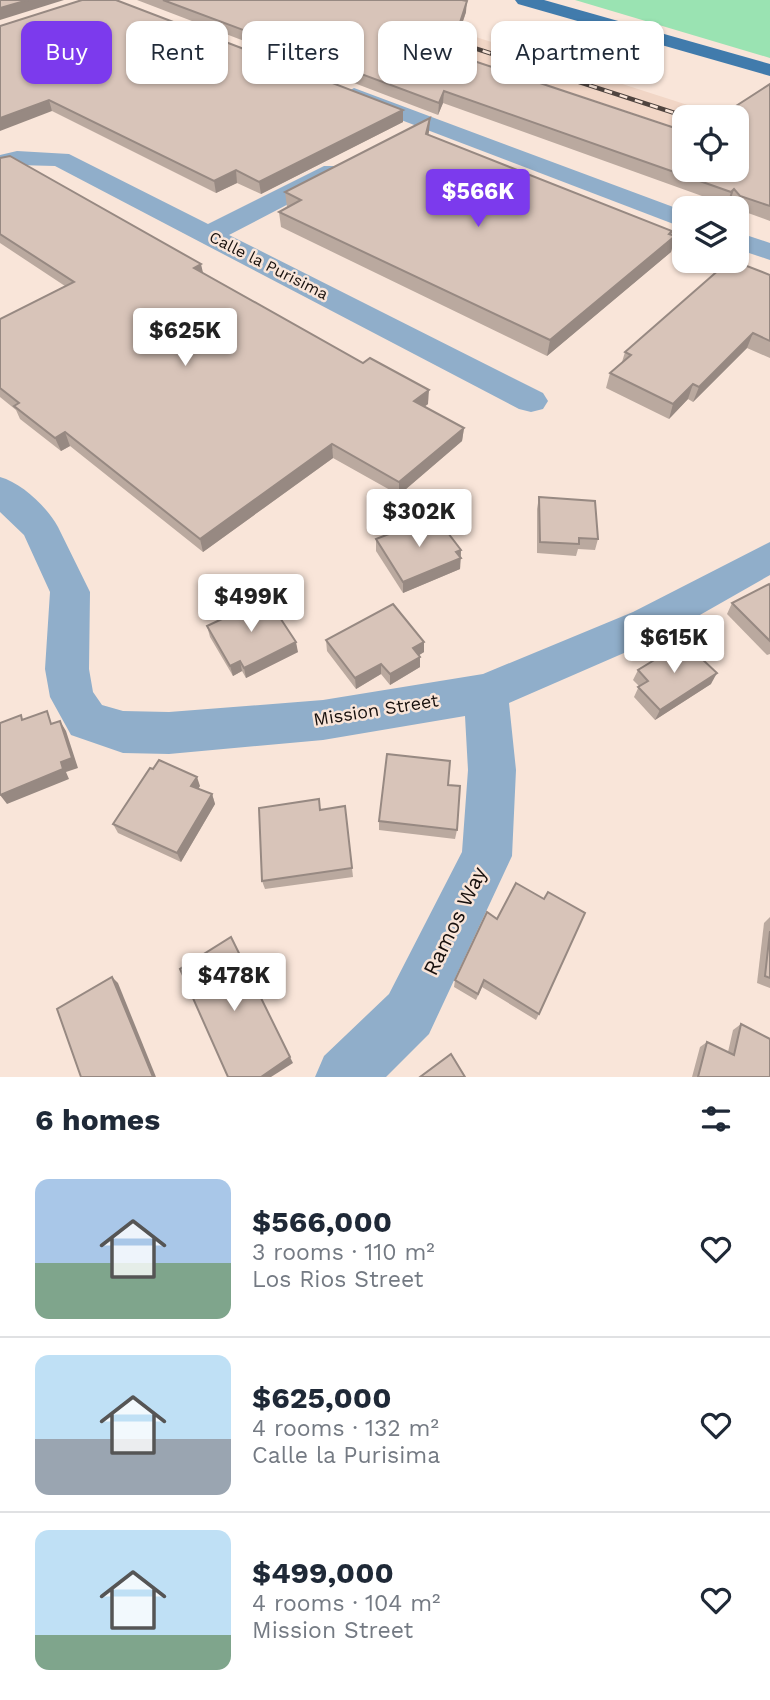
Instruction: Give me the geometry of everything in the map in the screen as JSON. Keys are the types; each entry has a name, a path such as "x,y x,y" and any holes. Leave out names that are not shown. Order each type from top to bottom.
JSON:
{"main road":[{"path":"524,0 770,70"}],"street":[{"path":"338,88 672,215"},
{"path":"402,134 426,122"},
{"name":"Calle la Purisima","path":"0,162 17,158 60,159 211,234 531,401"},
{"path":"211,234 354,159"},
{"path":"749,244 770,252"},
{"name":"Mission Street","path":"0,491 39,527 70,592 67,668 72,696 87,721 122,733 169,733 323,720 486,693 648,624 770,557"},
{"name":"Ramos Way","path":"345,1077 409,1014 487,856 492,770 486,693"}],"shaded area":[{"path":"289,0 361,0 426,21 378,21 378,29 364,25 364,21 353,21"},
{"path":"477,37 491,42 491,66 477,62"},
{"path":"544,84 622,84 688,105 672,105 672,126"}],"green space":[{"path":"575,0 770,0 770,58 664,26 664,21 646,21"}],"building":[{"path":"0,0 28,0 0,8"},
{"path":"82,0 116,0 171,21 126,21 126,84 228,84 228,43 242,48 242,84 335,84 403,110 259,182 236,170 214,181 49,100 0,118 0,26"},
{"path":"163,0 467,1 460,21 378,21 378,80 364,75 364,21 242,21 242,29 228,24 228,21 219,21"},
{"path":"477,62 491,67 491,84 543,84 672,127 672,171 444,91 439,103 388,84 477,84"},
{"path":"770,84 770,206 749,199 749,196 740,196 734,189 731,192 703,182 749,182 749,105 738,105"},
{"path":"430,118 426,134 672,231 669,234 672,238 550,340 279,212 301,200 285,192"},
{"path":"10,156 201,264 194,268 363,363 370,358 429,390 414,401 464,428 399,482 332,444 200,539 65,432 55,438 14,406 19,403 0,388 0,319 74,282 0,234 0,158"},
{"path":"749,267 770,275 770,341 753,333 699,387 693,384 673,404 610,373 631,355 625,352 715,273 749,273"},
{"path":"539,497 595,501 598,539 579,538 579,544 540,542"},
{"path":"435,516 461,550 456,552 461,558 403,582 376,539"},
{"path":"769,584 770,586 770,641 732,603"},
{"path":"267,598 296,642 244,668 240,661 230,666 207,626"},
{"path":"393,604 424,642 413,648 420,657 390,674 381,664 355,678 326,640"},
{"path":"684,642 717,673 660,710 638,687 648,681 638,670"},
{"path":"47,711 51,724 60,721 72,758 61,762 63,769 0,795 0,723 21,715 22,720"},
{"path":"387,754 450,761 448,785 460,786 457,830 379,821"},
{"path":"159,760 197,777 191,786 212,794 177,853 113,824 150,768 153,769"},
{"path":"319,799 320,810 345,806 352,868 262,881 259,808"},
{"path":"516,883 544,899 548,892 585,913 539,1014 484,980 478,994 455,980 487,912 497,919"},
{"path":"770,931 770,978 765,976"},
{"path":"231,937 290,1057 261,1077 228,1077 180,969"},
{"path":"112,977 153,1077 81,1077 57,1009"},
{"path":"741,1024 770,1039 770,1077 698,1077 707,1042 734,1055"},
{"path":"451,1054 465,1077 420,1077"}],"railway":[{"path":"477,49 672,112"}]}
